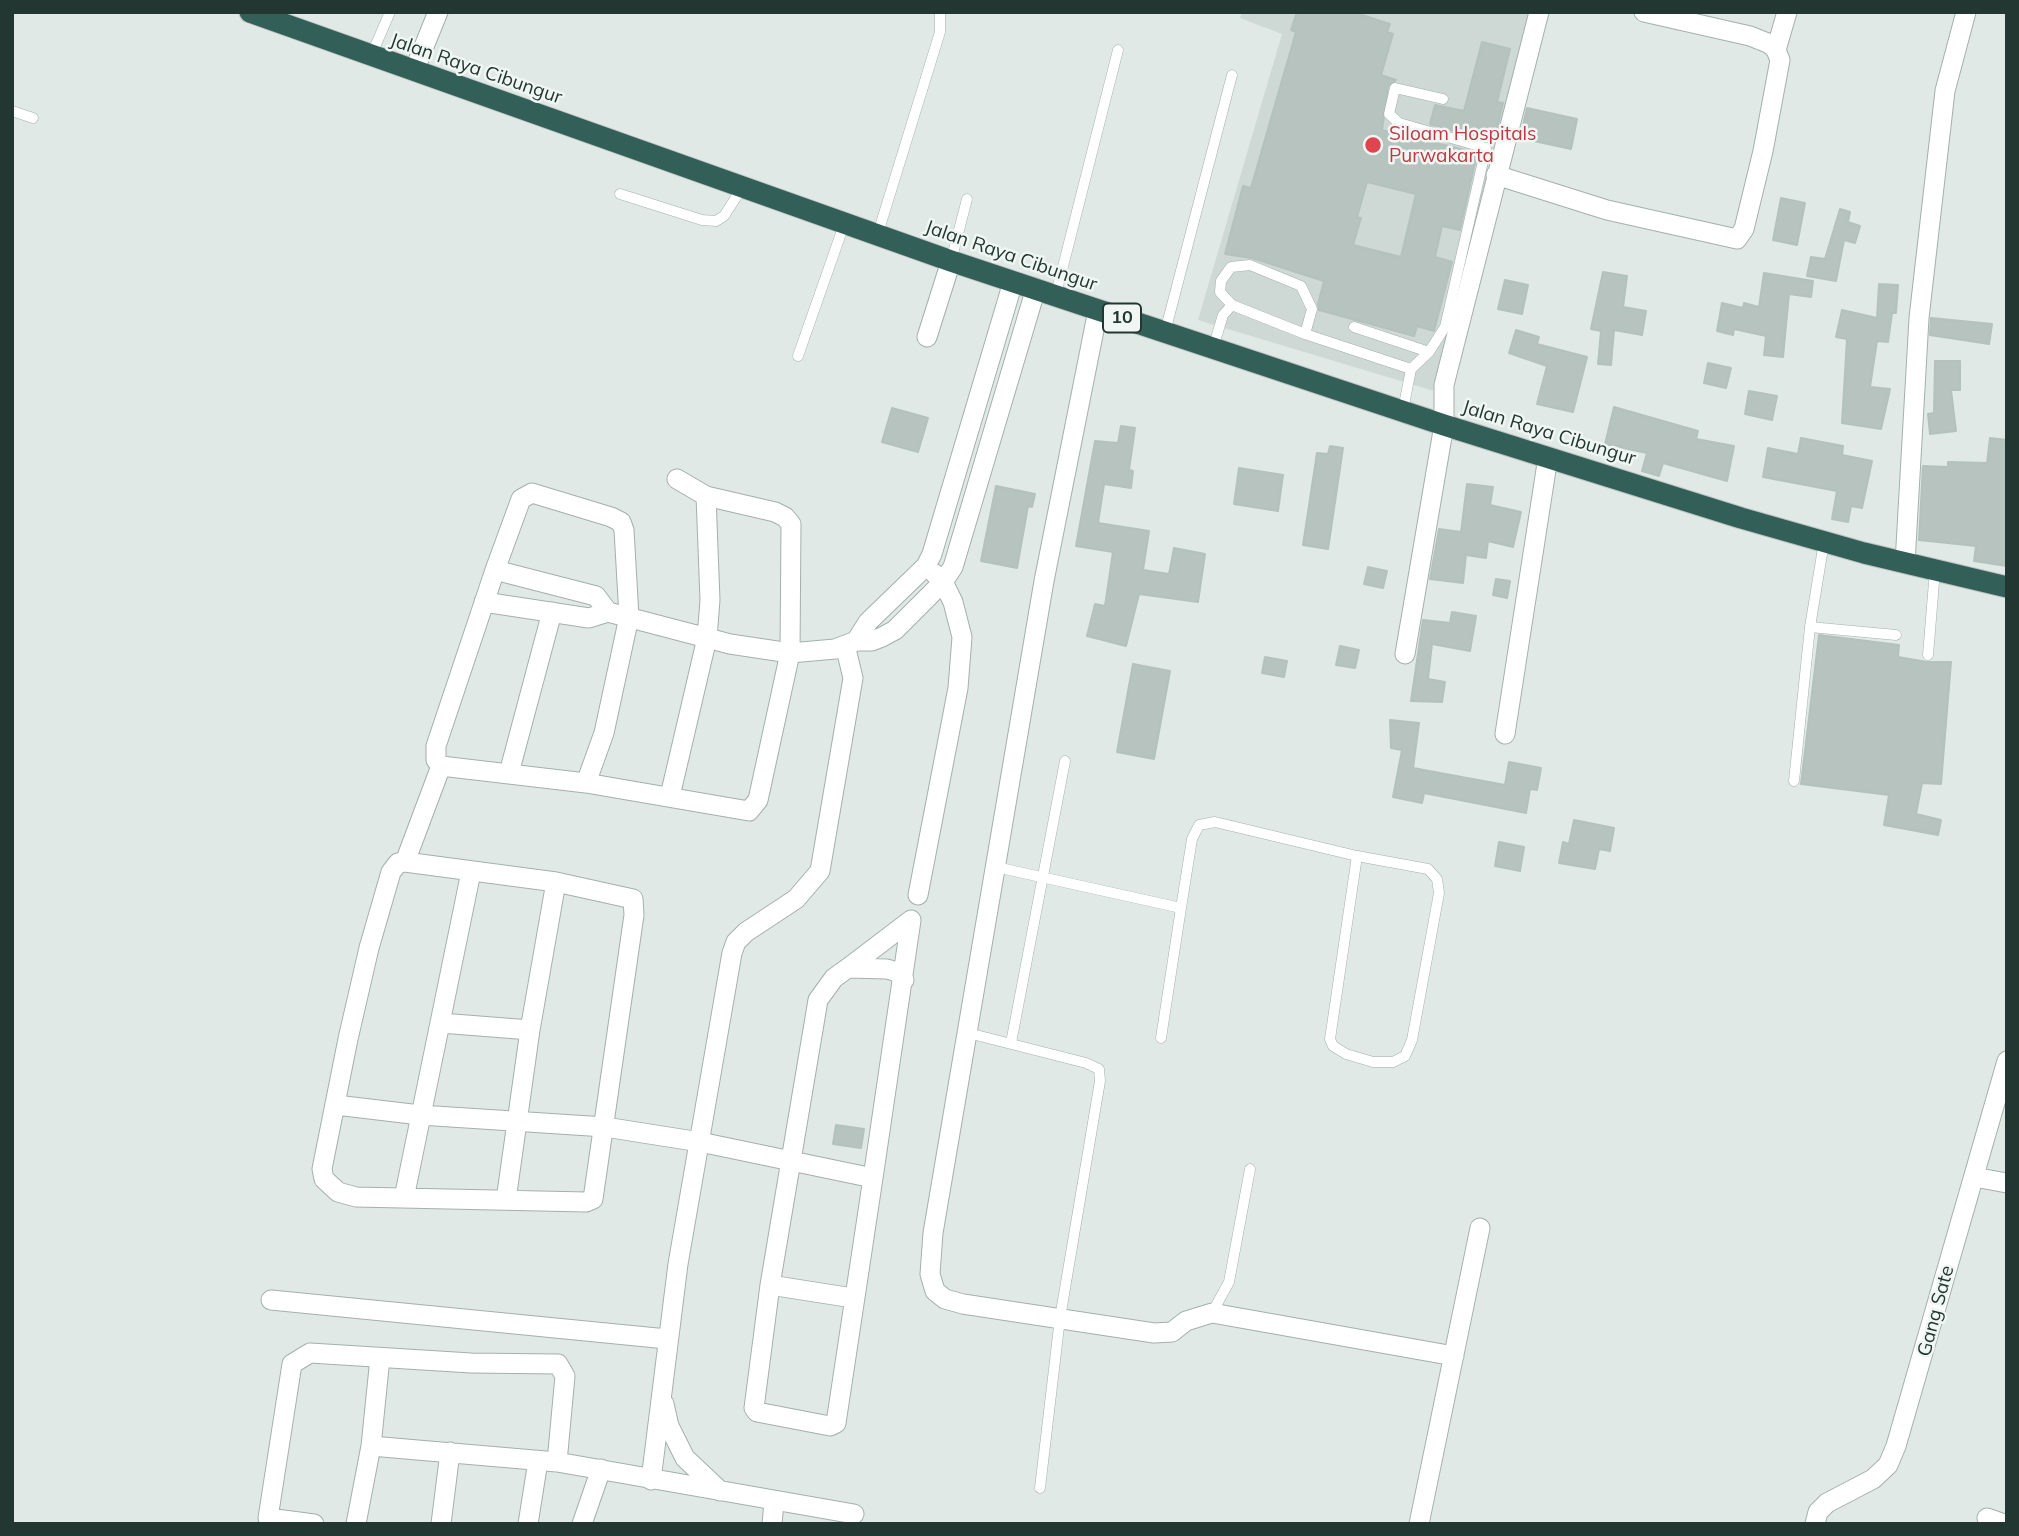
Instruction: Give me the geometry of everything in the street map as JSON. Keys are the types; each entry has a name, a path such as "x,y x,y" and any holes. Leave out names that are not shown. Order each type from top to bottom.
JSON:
{"highway":[{"name":"Jalan Raya Cibungur","path":"250,12 742,188 846,221 951,261 1444,425 1824,541 2007,587"}],"street":[{"path":"414,71 438,12"},
{"path":"1405,654 1444,425 1444,385 1539,12"},
{"path":"1496,175 1606,210 1737,239 1744,229 1763,151 1780,60 1776,50 1770,44 1750,36 1644,12"},
{"path":"1776,50 1787,12"},
{"path":"1905,563 1919,318 1945,91 1966,12"},
{"path":"927,337 951,261"},
{"path":"651,1480 667,1339 727,977 736,942 796,900 820,871 853,678 850,643 872,617 926,565 1013,282"},
{"path":"484,603 589,618 608,612 707,638 790,653 872,641 895,630 943,582 953,568 985,462 1046,291"},
{"path":"1098,310 1044,582 933,1233 930,1274 935,1291 945,1299 962,1304 1154,1333 1172,1332 1186,1321 1212,1313 1454,1356"},
{"path":"962,454 985,462"},
{"path":"1504,734 1548,457"},
{"path":"441,766 586,783 750,811 755,807 790,653 791,524 775,512 706,496 677,479"},
{"path":"441,766 434,754 436,747 521,499 525,494 532,493 611,517 621,522 624,530 629,617 604,733 586,783"},
{"path":"670,796 707,638 710,600 706,496"},
{"path":"918,895 958,688 962,637 953,602 943,582 926,565"},
{"path":"495,570 596,596 608,612"},
{"path":"509,773 552,612"},
{"path":"405,862 441,766"},
{"path":"405,862 556,883 623,894 633,899 635,904 593,1199 356,1197 338,1192 324,1179 322,1169 360,987 391,873 398,863 405,862"},
{"path":"404,1198 471,872"},
{"path":"506,1200 530,1030 556,883"},
{"path":"911,920 904,980 853,1298 836,1423 830,1426 760,1413 754,1408 771,1285 818,1000 834,978 911,920"},
{"path":"848,968 887,969 897,972 904,980"},
{"path":"440,1023 530,1030"},
{"name":"Gang Sate","path":"1815,1524 1818,1512 1827,1503 1873,1479 1888,1465 1919,1372 2007,1061"},
{"path":"336,1105 517,1123 605,1127 700,1142 873,1178"},
{"path":"1974,1177 2007,1183"},
{"path":"1419,1524 1480,1228"},
{"path":"771,1285 853,1298"},
{"path":"271,1300 667,1339"},
{"path":"314,1524 267,1521 292,1364 310,1353 558,1364 564,1368 565,1376 547,1461 527,1524"},
{"path":"356,1524 371,1446 380,1357"},
{"path":"661,1390 669,1426 680,1451 696,1471 720,1491"},
{"path":"371,1446 547,1461 854,1514"},
{"path":"440,1524 450,1452"},
{"path":"582,1524 601,1469"},
{"path":"772,1524 774,1502"}],"lane":[{"path":"371,56 390,12"},
{"path":"878,233 940,32 940,12"},
{"path":"1046,291 1118,50"},
{"path":"1165,332 1232,75"},
{"path":"1403,410 1411,369 1429,352 1445,327 1486,148 1399,123 1389,114 1395,88 1443,99"},
{"path":"12,111 33,118"},
{"path":"620,194 702,220 716,221 724,216 742,188"},
{"path":"951,261 967,199"},
{"path":"798,356 846,221"},
{"path":"1305,334 1311,319 1311,302 1301,286 1250,265 1231,267 1221,281 1220,292 1232,305 1305,334 1411,369"},
{"path":"1213,348 1223,315 1232,305"},
{"path":"1354,327 1429,352"},
{"path":"1794,781 1810,627 1824,541"},
{"path":"1928,655 1935,570"},
{"path":"1810,627 1896,635"},
{"path":"1011,1043 1065,761"},
{"path":"1161,1038 1192,839 1199,825 1214,822 1357,856 1428,869 1437,878 1439,893 1412,1040 1405,1056 1393,1062 1373,1062 1346,1054 1329,1039 1357,856"},
{"path":"996,867 1181,908"},
{"path":"968,1033 1086,1063 1099,1069 1100,1081 1060,1318 1040,1488"},
{"path":"1212,1313 1229,1282 1250,1169"}],"shaded area":[{"name":"Siloam Hospitals Purwakarta","path":"1242,12 1532,12 1434,391 1198,320 1282,34 1240,18"}],"building":[{"path":"1297,12 1362,12 1362,15 1390,24 1387,32 1393,34 1381,75 1396,80 1388,86 1382,130 1477,153 1460,230 1442,226 1435,257 1452,262 1434,331 1417,326 1414,336 1319,310 1324,281 1252,258 1225,254 1243,186 1251,188 1296,32 1291,30","holes":["1367,182 1416,194 1401,257 1353,245 1361,218 1357,217"]},
{"path":"1482,42 1510,49 1497,102 1503,103 1496,133 1490,131 1488,139 1430,124 1435,105 1464,111"},
{"path":"1527,108 1577,119 1571,149 1520,138"},
{"path":"1781,198 1805,203 1797,245 1773,240"},
{"path":"1840,209 1850,212 1848,222 1860,226 1855,243 1844,240 1836,281 1807,276 1811,257 1825,259"},
{"path":"1603,272 1627,276 1623,307 1646,311 1642,335 1614,330 1611,365 1598,364 1601,331 1591,329"},
{"path":"1764,273 1813,281 1811,297 1789,294 1783,357 1764,355 1766,336 1734,329 1733,335 1717,331 1722,303 1743,308 1744,303 1759,307"},
{"path":"1505,280 1528,285 1522,314 1498,309"},
{"path":"1879,284 1898,285 1896,313 1892,313 1888,342 1877,341 1870,387 1890,389 1881,429 1842,423 1847,339 1836,337 1842,310 1877,318"},
{"path":"1931,318 1992,324 1989,344 1930,335"},
{"path":"1516,330 1539,337 1537,344 1587,357 1573,412 1537,404 1547,366 1509,353"},
{"path":"1935,361 1960,361 1960,390 1951,390 1956,431 1930,434 1928,414 1934,413"},
{"path":"1708,363 1731,368 1726,388 1704,383"},
{"path":"1749,391 1777,396 1772,420 1745,414"},
{"path":"1614,407 1698,431 1696,439 1734,446 1727,481 1663,463 1659,476 1642,471 1647,453 1605,444"},
{"path":"892,408 928,418 918,452 882,442"},
{"path":"1121,426 1135,428 1129,470 1133,471 1131,488 1104,484 1098,523 1149,531 1143,570 1169,574 1174,548 1205,554 1198,602 1139,594 1126,646 1087,636 1095,604 1105,606 1113,552 1076,546 1095,441 1118,443"},
{"path":"1801,438 1843,446 1842,455 1872,461 1862,508 1851,506 1848,522 1832,519 1837,491 1763,477 1768,448 1798,454"},
{"path":"1990,438 2007,440 2007,566 1974,561 1976,546 1919,540 1923,466 1948,467 1948,462 1987,463"},
{"path":"1330,446 1343,448 1328,549 1303,545 1317,453 1328,454"},
{"path":"1239,468 1283,475 1278,511 1234,504"},
{"path":"1467,484 1493,487 1490,505 1521,512 1513,547 1488,541 1486,558 1466,555 1463,583 1430,579 1439,529 1461,532"},
{"path":"996,486 1035,494 1032,507 1028,506 1017,568 981,561"},
{"path":"1368,567 1387,571 1383,588 1364,584"},
{"path":"1496,579 1510,581 1507,598 1493,595"},
{"path":"1452,612 1476,616 1470,651 1432,644 1428,679 1445,682 1442,702 1411,701 1423,620 1450,623"},
{"path":"1819,635 1899,645 1898,657 1927,662 1951,662 1941,784 1922,783 1916,814 1941,820 1938,835 1884,825 1889,795 1801,784"},
{"path":"1340,646 1359,650 1355,668 1336,665"},
{"path":"1265,657 1287,661 1284,677 1262,673"},
{"path":"1133,664 1170,671 1154,759 1117,752"},
{"path":"1390,720 1419,723 1413,768 1505,785 1509,762 1541,768 1537,790 1530,789 1526,813 1424,793 1422,803 1393,797 1402,750 1391,748"},
{"path":"1574,820 1614,828 1610,851 1599,849 1595,869 1559,863 1563,842 1569,844"},
{"path":"1499,842 1524,847 1520,871 1495,866"},
{"path":"836,1125 864,1129 861,1148 833,1144"}],"place":[{"name":"Siloam Hospitals Purwakarta","path":"1373,145"}]}
